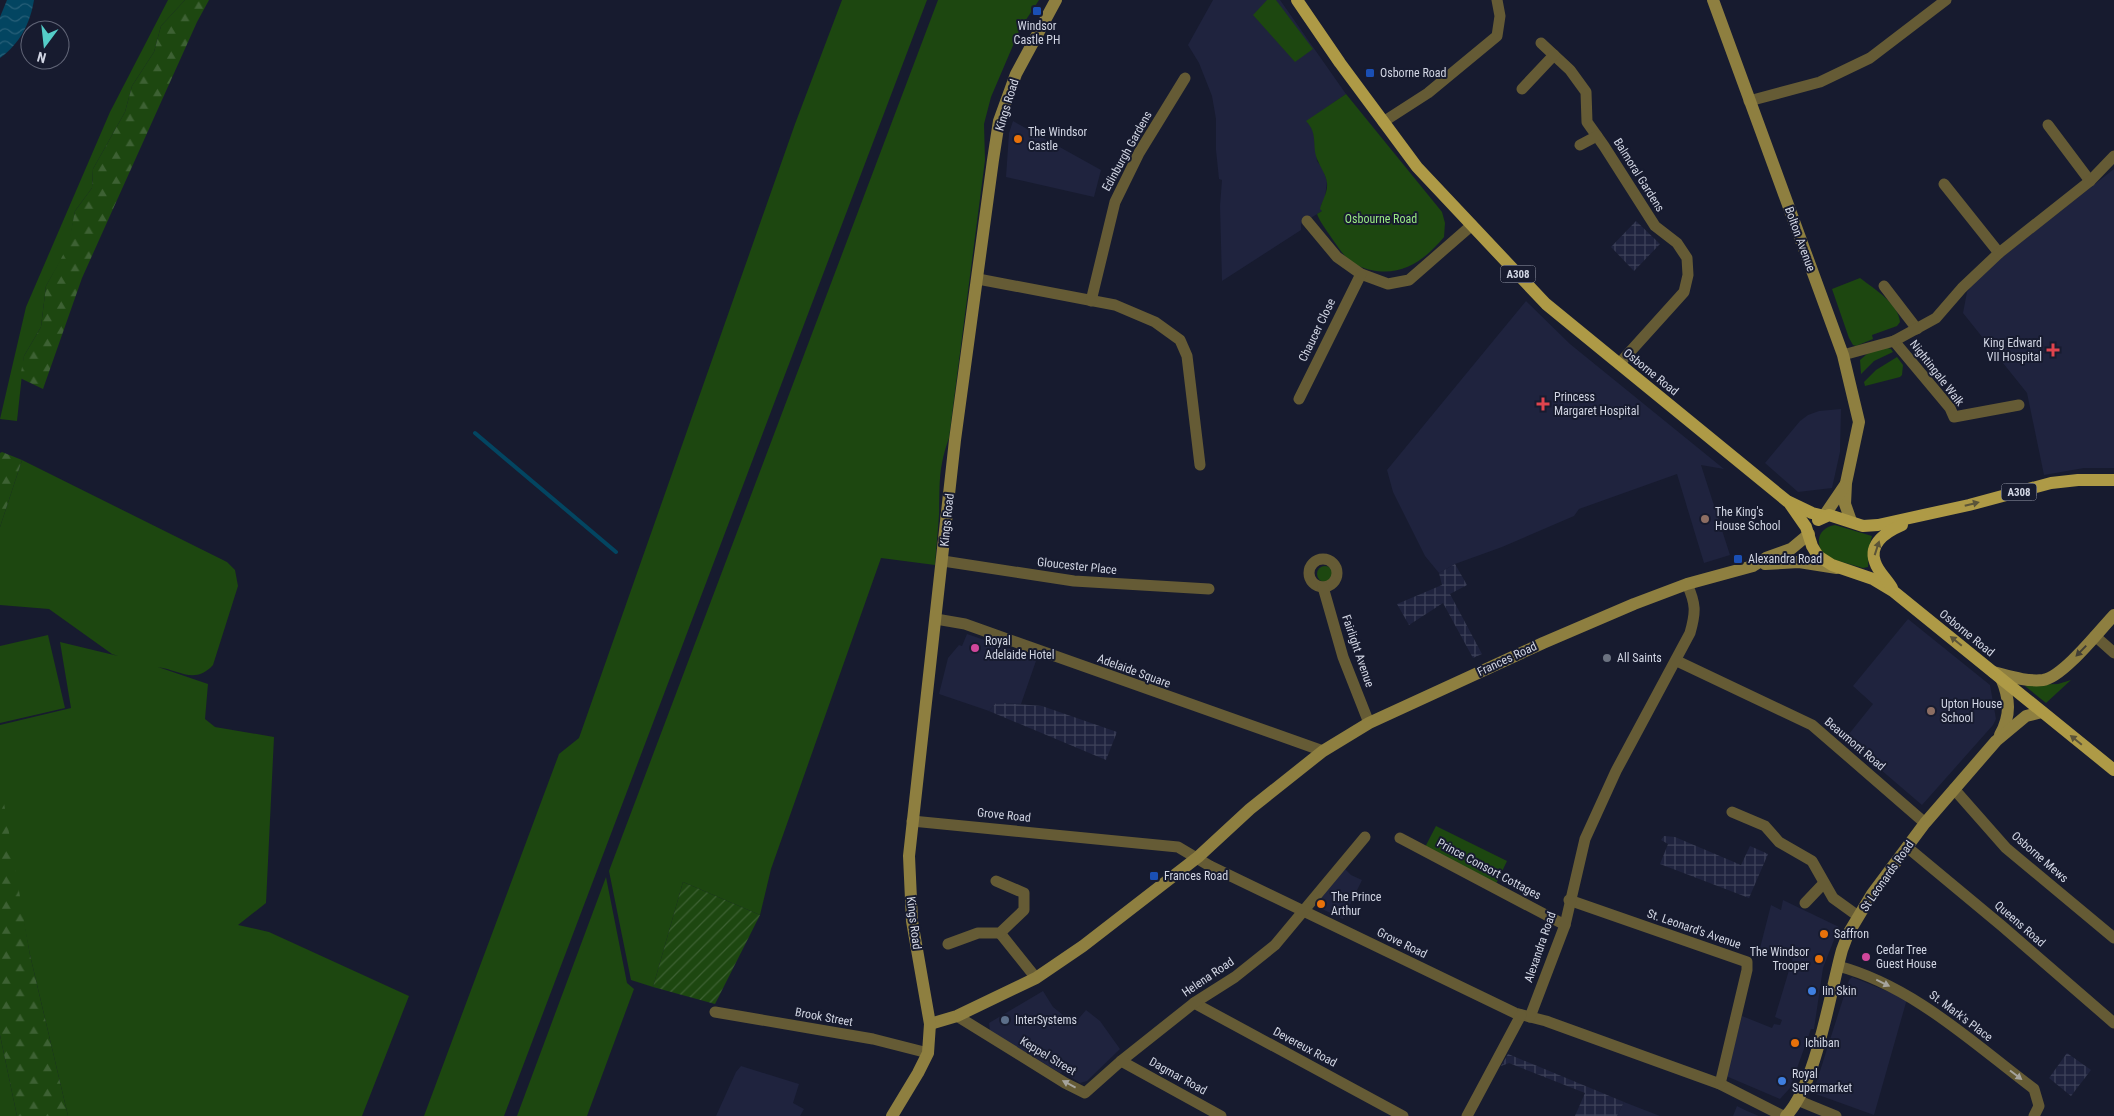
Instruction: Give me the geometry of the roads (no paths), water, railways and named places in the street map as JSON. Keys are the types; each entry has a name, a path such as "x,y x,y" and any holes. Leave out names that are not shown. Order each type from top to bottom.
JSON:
{"main road":[{"name":"Osborne Road","path":"1297,0 1340,63 1417,167 1546,304 1787,501 1803,521 1810,534 1812,546 1818,556 1843,569 1874,579 1893,591 2114,770"},
{"name":"A308","path":"1824,516 1834,516 1870,526 1924,515 2051,483 2078,480 2114,480"},
{"name":"Osborne Road","path":"1787,501 1812,513 1824,516"},
{"path":"1893,591 1874,562 1876,545 1892,529 1924,515"},
{"path":"1810,534 1814,524 1824,516"}],"street":[{"name":"Kings Road","path":"928,1053 930,1024 912,921 909,879 912,821 943,561 955,440 999,121 1016,74 1056,0"},
{"path":"1383,122 1428,93 1497,36 1500,16 1497,0"},
{"name":"Bolton Avenue","path":"1713,0 1843,355 1859,422 1846,483 1846,509 1851,522"},
{"path":"1749,101 1820,82 1870,58 1946,0"},
{"name":"Balmoral Gardens","path":"1541,43 1570,70 1586,92 1587,122 1654,226 1677,244 1686,258 1688,274 1684,292 1619,364"},
{"path":"1522,89 1554,55"},
{"name":"Edinburgh Gardens","path":"1091,301 1115,202 1139,152 1185,78"},
{"path":"2048,125 2090,181"},
{"path":"1580,144 1597,136"},
{"name":"Nightingale Walk","path":"1843,355 1894,341 1936,318 1962,288 1999,253 2090,181 2114,156"},
{"path":"1616,165 1626,158"},
{"path":"1944,184 1999,253"},
{"path":"1307,221 1337,257 1361,274 1388,284 1409,280 1472,225"},
{"name":"Chaucer Close","path":"1299,399 1361,274"},
{"path":"978,278 1115,305 1154,322 1180,340 1186,356 1200,465"},
{"name":"Nightingale Walk","path":"1884,286 1917,329"},
{"name":"Nightingale Walk","path":"1894,341 1950,408 1954,417 2018,405"},
{"name":"Bolton Avenue","path":"1824,516 1846,483"},
{"name":"Frances Road","path":"930,1024 957,1016 1036,978 1083,946 1198,857 1250,809 1323,752 1370,723 1543,643 1687,584 1753,566 1766,558 1791,549 1810,534"},
{"name":"Gloucester Place","path":"943,561 1074,581 1210,589"},
{"path":"1753,566 1778,562 1798,562 1843,569"},
{"name":"Alexandra Road","path":"1467,1116 1525,1016 1565,925 1569,900 1585,839 1616,771 1677,661 1690,633 1696,610 1687,584"},
{"name":"Fairlight Avenue","path":"1323,587 1343,657 1370,723"},
{"path":"1997,675 2045,680 2059,672 2114,615"},
{"name":"Adelaide Square","path":"936,619 965,624 1323,752"},
{"path":"2095,636 2114,653"},
{"name":"Beaumont Road","path":"1677,661 1812,725 1926,822"},
{"name":"St Leonards Road","path":"1996,741 2006,722 2009,710 2009,700 1997,675"},
{"name":"St Leonards Road","path":"1785,1116 1797,1100 1816,1053 1838,966 1848,934 1858,916 1906,847 1996,741 2026,716 2042,712"},
{"name":"Osborne Mews","path":"1954,789 2006,848 2114,938"},
{"path":"1732,812 1765,826 1779,842 1812,862 1833,898 1858,916"},
{"name":"Grove Road","path":"912,821 1178,848 1198,857 1210,866 1305,912 1525,1016 1720,1084 1785,1116"},
{"name":"Helena Road","path":"1121,1060 1194,1003 1234,977 1275,945 1305,912 1365,836"},
{"name":"Prince Consort Cottages","path":"1400,838 1565,925"},
{"name":"Queens Road","path":"1906,847 2002,926 2114,1024"},
{"path":"948,944 978,933 1000,933 1024,910 1024,893 996,881"},
{"path":"1805,903 1824,883"},
{"name":"St. Leonard's Avenue","path":"1569,900 1747,962 1747,970 1720,1084"},
{"path":"1000,933 1036,978"},
{"name":"St. Mark's Place","path":"1838,966 1864,974 1912,997 2034,1089 2039,1106 2034,1116"},
{"name":"Devereux Road","path":"1194,1003 1403,1116"},
{"name":"Brook Street","path":"715,1012 873,1039 928,1053"},
{"name":"Keppel Street","path":"957,1016 1085,1093 1121,1060"},
{"path":"892,1116 928,1053"},
{"name":"Dagmar Road","path":"1121,1060 1221,1116"},
{"path":"1797,1100 1836,1116"}],"water":[{"path":"7,0 34,0 29,20 20,20 20,36 0,58 0,17"}],"waterway":[{"path":"475,433 616,552"}],"place":[{"name":"Windsor Castle PH","path":"1037,11"},
{"name":"Osborne Road","path":"1370,73"},
{"name":"The Windsor Castle","path":"1018,139"},
{"name":"King Edward VII Hospital","path":"2053,350"},
{"name":"Princess Margaret Hospital","path":"1543,404"},
{"name":"The King's House School","path":"1705,519"},
{"name":"Alexandra Road","path":"1738,559"},
{"name":"Royal Adelaide Hotel","path":"975,648"},
{"name":"All Saints","path":"1607,658"},
{"name":"Upton House School","path":"1931,711"},
{"name":"Frances Road","path":"1154,876"},
{"name":"The Prince Arthur","path":"1321,904"},
{"name":"Saffron","path":"1824,934"},
{"name":"Cedar Tree Guest House","path":"1866,957"},
{"name":"The Windsor Trooper","path":"1819,959"},
{"name":"Iin Skin","path":"1812,991"},
{"name":"InterSystems","path":"1005,1020"},
{"name":"Ichiban","path":"1795,1043"},
{"name":"Royal Supermarket","path":"1782,1081"}],"park label":[{"name":"Osbourne Road","path":"1381,219"}]}
